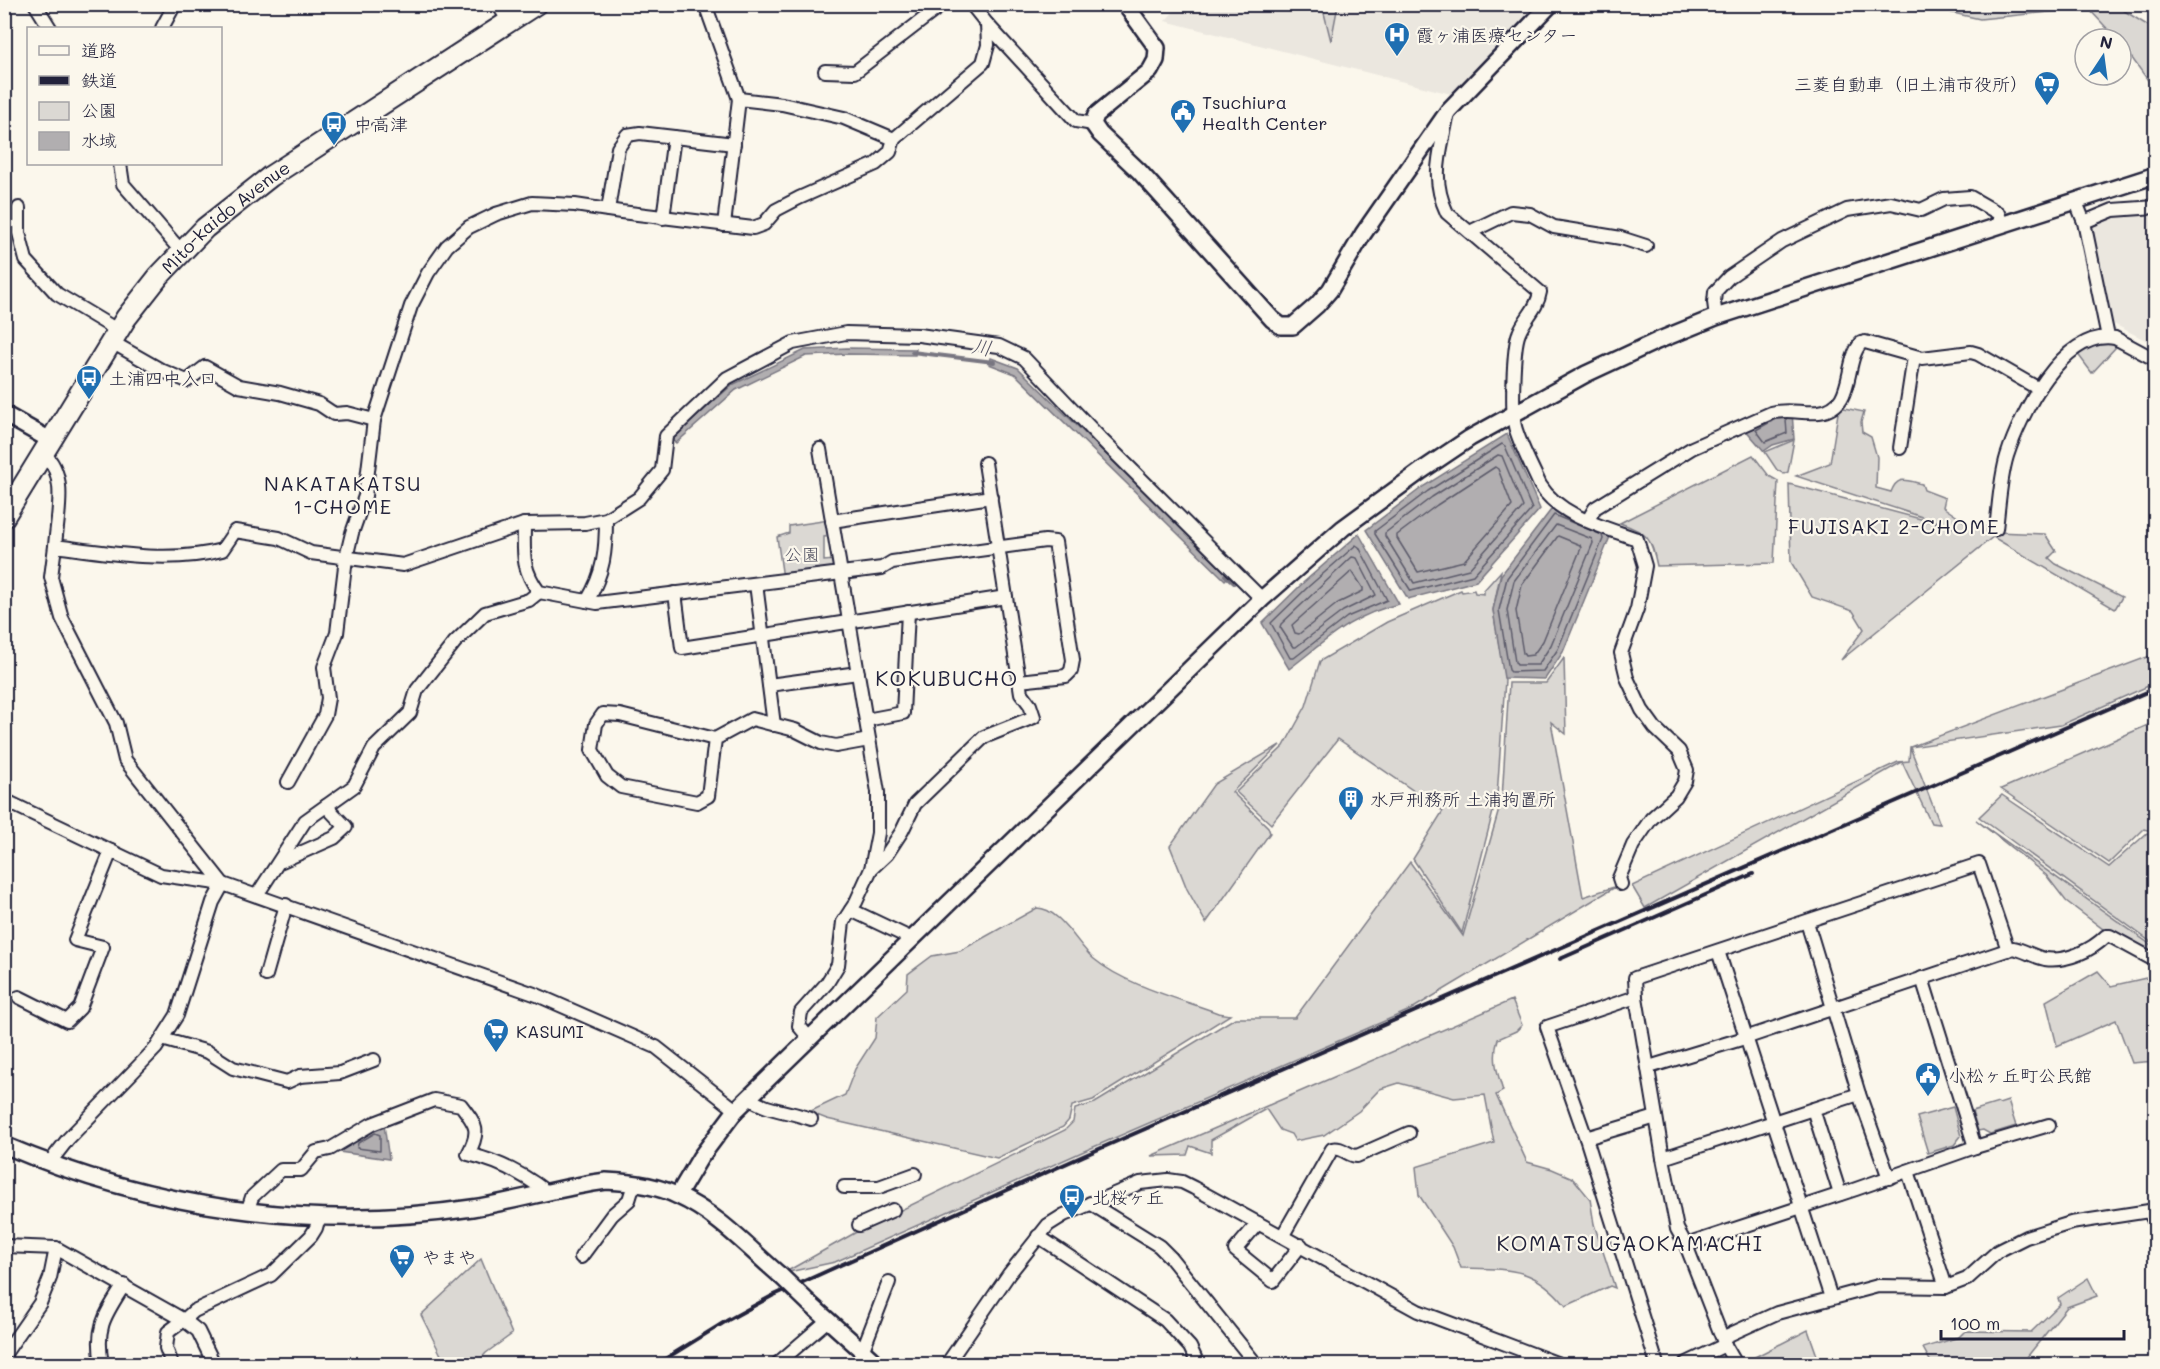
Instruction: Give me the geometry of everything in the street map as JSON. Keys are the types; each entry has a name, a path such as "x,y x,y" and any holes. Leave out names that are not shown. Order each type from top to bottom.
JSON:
{"highway":[{"name":"Mito-kaido Avenue","path":"4,517 114,336 146,291 181,251 226,210 271,176 536,4"}],"street":[{"path":"35,4 49,27"},
{"path":"163,27 175,4"},
{"path":"498,4 509,22"},
{"path":"705,4 739,99 724,225"},
{"path":"825,70 855,72 943,4"},
{"path":"971,4 1076,121 1093,124 1272,319 1281,326 1293,326 1330,290 1363,234 1449,110 1551,4"},
{"path":"1093,124 1096,115 1150,71 1156,60 1157,48 1125,4"},
{"path":"288,782 325,715 328,698 324,668 337,633 346,558 365,496 374,420 411,306 428,273 447,246 469,227 495,214 532,203 575,205 753,228 764,224 776,210 876,164 890,152 894,139 983,63 988,45 987,24"},
{"path":"739,99 782,104 844,118 894,139"},
{"path":"1449,110 1437,164 1438,186 1447,213 1540,292 1538,304 1520,330 1515,345 1513,414 1515,429 1545,494 1562,508 1637,539 1642,551 1644,566 1637,609 1621,653 1627,678 1642,710 1655,728 1679,751 1687,770 1685,781 1676,796 1651,819 1633,845 1619,878 1621,884"},
{"path":"608,210 618,148 627,135 640,133 734,144"},
{"path":"663,218 674,137"},
{"path":"120,165 123,184 181,251"},
{"path":"678,1195 700,1158 736,1110 1262,599 1343,528 1381,499 1470,438 1586,374 1657,341 1716,317 2156,175"},
{"path":"1716,317 1715,292 1729,277 1782,241 1847,210 1890,203 1921,210 1944,199 1970,197 1998,213 2002,225"},
{"path":"2076,202 2084,222 2108,337"},
{"path":"2084,222 2113,210 2156,207"},
{"path":"19,208 19,233 26,260 57,294 161,370 187,381 205,367 239,386 280,393 319,404 334,414 347,413 374,420"},
{"path":"1470,232 1511,212 1530,214 1554,227 1621,238 1646,246"},
{"path":"55,546 122,555 201,556 222,550 235,531 279,538 311,553 403,565 524,524 585,523 606,519 639,498 662,470 666,436 727,378 793,343 846,333 919,335 999,346 1024,358 1101,439 1262,599"},
{"path":"1996,528 2007,456 2047,375 2074,349 2088,342 2108,337 2115,338 2156,360"},
{"path":"1588,520 1595,508 1692,448 1771,413 1782,410 1819,412 1826,410 1844,394 1853,355 1861,343 1865,342 1914,357 1971,352 2039,389"},
{"path":"1900,448 1914,357"},
{"path":"4,414 47,446 53,461 58,478 55,546 51,576 63,618 116,723 125,760 223,884"},
{"path":"810,1039 799,1026 801,1012 827,982 838,965 843,922 871,869 878,833 878,792 820,449"},
{"path":"871,869 887,854 902,831 915,804 984,737 1034,717 1030,705 1021,693 985,463"},
{"path":"832,521 991,497"},
{"path":"587,601 598,584 606,551 606,519"},
{"path":"524,524 524,556 528,578 539,592 597,603 882,568 892,562 1045,541 1055,542 1058,549 1073,660 1071,671 1066,676 1019,681"},
{"path":"756,584 774,725"},
{"path":"257,895 305,821 354,786 375,748 410,713 417,690 455,642 485,613 529,600 539,592"},
{"path":"675,594 682,648 1006,597"},
{"path":"866,720 903,713 908,612"},
{"path":"769,685 858,673"},
{"path":"715,739 708,796 697,802 621,787 607,776 592,750 596,724 603,714 620,715 715,739 752,719 795,730 821,743 836,746 869,740"},
{"path":"4,800 161,875 223,884 537,995 656,1047 736,1110"},
{"path":"280,861 334,838 346,827 326,806"},
{"path":"19,997 67,1021 80,1008 103,947 75,940 111,851"},
{"path":"1736,1365 1724,1341 1686,1245 1677,1229 1656,1117 1636,997 1635,978 1979,864 2008,950"},
{"path":"50,1162 68,1139 156,1048 177,1015 213,902 223,884"},
{"path":"266,975 286,905"},
{"path":"851,910 912,939"},
{"path":"1807,922 1859,1094 1889,1178"},
{"path":"1649,1067 1748,1037 2008,950 2019,950 2044,959 2053,959 2084,953 2106,936 2110,936 2156,960"},
{"path":"1718,951 1748,1037 1831,1298"},
{"path":"1922,978 1975,1148"},
{"path":"1636,997 1547,1026 1586,1138 1657,1365"},
{"path":"162,1039 208,1053 233,1068 287,1082 300,1076 340,1073 374,1060"},
{"path":"1663,1158 1859,1094"},
{"path":"749,1098 766,1107 811,1119"},
{"path":"247,1212 252,1197 280,1170 301,1170 316,1152 330,1149 372,1124 434,1100 461,1104 475,1125 477,1138 468,1154 499,1163 530,1179 548,1193"},
{"path":"1813,1109 1840,1194"},
{"path":"1586,1138 1656,1117"},
{"path":"1686,1245 2049,1125"},
{"path":"1282,1235 1332,1149 1341,1149 1350,1155 1358,1156 1409,1133"},
{"path":"4,1146 115,1186 247,1212 319,1217 422,1214 472,1208 606,1180 678,1195 734,1233 828,1320 861,1358 877,1365"},
{"path":"1908,1171 1946,1287"},
{"path":"844,1187 879,1188 915,1174"},
{"path":"947,1365 1009,1274 1048,1225 1090,1203 1153,1180 1182,1182 1418,1311 1559,1365"},
{"path":"580,1257 612,1215 629,1200 634,1184"},
{"path":"1090,1203 1159,1246 1256,1365"},
{"path":"859,1225 893,1210"},
{"path":"1685,1365 1777,1313 1878,1286 1946,1287 1966,1279 1998,1251 2026,1237 2071,1224 2152,1210 2156,1225"},
{"path":"172,1365 166,1348 168,1332 194,1311 271,1275 311,1236 319,1217"},
{"path":"1258,1223 1235,1250 1273,1281 1301,1245"},
{"path":"1038,1236 1165,1320 1190,1347 1198,1365"},
{"path":"5,1246 56,1248 124,1285 184,1320 198,1331 214,1365"},
{"path":"4,1354 40,1303 50,1278 56,1248"},
{"path":"861,1358 889,1282"},
{"path":"102,1365 99,1347 104,1317 124,1285"},
{"path":"778,1364 828,1320"}],"shaded area":[{"name":"霞ヶ浦医療センター","path":"1181,4 1539,5 1451,94 1165,21"},
{"path":"2123,215 2155,216 2155,345 2112,323 2091,224"}],"green space":[{"path":"1322,5 1338,5 1331,41"},
{"path":"1917,5 2115,5 2155,30 2155,90 2133,60 2133,27 2106,27 2088,8 1980,19"},
{"path":"2107,341 2114,343 2115,348 2092,373 2077,353"},
{"path":"1839,407 1864,412 1861,422 1862,432 1871,437 1877,457 1876,488 1891,492 1897,483 1904,480 1922,484 1924,490 1945,498 1943,507 1974,528 1977,523 1995,532 2045,534 2056,551 2049,558 2056,564 2122,597 2115,609 1993,537 1841,660 1864,629 1853,611 1812,597 1791,562 1789,484 1962,530 1796,476 1830,463"},
{"path":"1794,440 1788,472 1784,474 1777,470 1765,452"},
{"path":"1753,455 1769,476 1778,481 1774,563 1657,566 1653,548 1647,537 1620,523"},
{"name":"公園","path":"829,520 832,536 824,537 824,561 835,560 836,568 783,578 777,537 789,533 789,526"},
{"path":"1501,571 1493,610 1505,680 1497,796 1462,933 1413,859 1443,811 1338,739 1271,824 1236,792 1284,746 1306,706 1320,661 1387,622 1461,590 1462,592 1474,590 1475,593 1484,594 1484,590"},
{"path":"2155,654 2155,683 2061,725 1910,747"},
{"path":"1564,658 1566,734 1551,722 1583,897 1617,886 1410,1010 835,1262 784,1273 860,1230 1065,1130 1073,1122 1075,1109 1095,1103 1235,1018 1295,1018 1410,862 1463,936 1502,799 1509,683 1546,683"},
{"path":"2155,722 2155,832 2144,829 2109,863 2001,789"},
{"path":"1280,745 1232,792 1268,827 1270,833 1206,923 1187,889 1170,846 1214,784"},
{"path":"1910,747 1940,824 1931,823 1902,762 1645,908 1632,886 1898,762 1909,761"},
{"path":"2002,795 2109,867 2147,833 2155,835 2155,945 1979,817"},
{"path":"1976,820 2155,948 2155,956 2107,932 2066,901 2046,875"},
{"path":"1037,908 1053,914 1094,959 1121,976 1170,997 1230,1015 1093,1100 1072,1106 1069,1120 1063,1127 997,1158 827,1119 809,1112 845,1095 855,1069 875,1038 877,1017 907,989 908,974 932,956 960,951"},
{"path":"2098,971 2111,986 2155,976 2155,1061 2132,1063 2116,1020 2057,1046 2046,1001"},
{"path":"1512,1000 1522,1025 1516,1031 1498,1039 1495,1059 1503,1091 1496,1095 1527,1162 1573,1178 1590,1199 1594,1224 1615,1288 1610,1286 1566,1306 1543,1283 1520,1272 1461,1268 1453,1247 1419,1195 1416,1167 1494,1143 1485,1095 1454,1098 1399,1083 1380,1089 1359,1111 1324,1135 1295,1141 1291,1134 1280,1130 1266,1109 1211,1140 1211,1153 1190,1146 1187,1155 1151,1156"},
{"path":"2008,1101 2016,1126 1990,1134 1983,1130 1978,1131 1972,1111"},
{"path":"1953,1107 1961,1136 1954,1145 1928,1153 1917,1117"},
{"path":"481,1259 512,1334 486,1353 476,1364 437,1364 443,1359 421,1315"},
{"path":"2088,1278 2097,1296 2067,1307 2027,1357 2028,1364 1932,1364 1923,1348 1959,1337 1965,1331 2031,1332 2060,1304 2058,1298"},
{"path":"1808,1330 1820,1364 1747,1364 1745,1362"}],"water":[{"path":"916,349 915,355 806,356 736,390 676,443 671,439 732,385 805,350"},
{"path":"991,358 1018,368 1230,575 1225,580 1015,374 989,364"},
{"path":"1792,412 1794,439 1773,445 1764,451 1744,428"},
{"path":"1507,434 1540,509 1476,581 1408,599 1366,530 1424,486"},
{"path":"1554,506 1612,532 1563,652 1545,679 1504,678 1493,610 1501,575"},
{"path":"1359,534 1399,604 1353,622 1289,669 1262,623 1304,582"},
{"path":"384,1125 389,1159 332,1151 374,1127"}],"waterway":[{"name":"川","path":"912,352 994,362"},
{"name":"川","path":"1225,575 1234,583"}],"railway":[{"path":"657,1364 772,1296 836,1267 1083,1156 2156,688"},
{"path":"1560,959 1753,874"}],"place":[{"name":"霞ヶ浦医療センター","path":"1397,58"},
{"name":"三菱自動車（旧土浦市役所）","path":"2047,107"},
{"name":"Tsuchiura Health Center","path":"1183,135"},
{"name":"中高津","path":"334,147"},
{"name":"土浦四中入口","path":"89,401"},
{"name":"水戸刑務所 土浦拘置所","path":"1351,822"},
{"name":"KASUMI","path":"496,1054"},
{"name":"小松ヶ丘町公民館","path":"1928,1098"},
{"name":"北桜ヶ丘","path":"1072,1220"},
{"name":"やまや","path":"402,1280"}],"district":[{"name":"NAKATAKATSU 1-CHOME","path":"343,494"},
{"name":"FUJISAKI 2-CHOME","path":"1894,526"},
{"name":"KOKUBUCHO","path":"947,677"},
{"name":"KOMATSUGAOKAMACHI","path":"1630,1242"}]}
